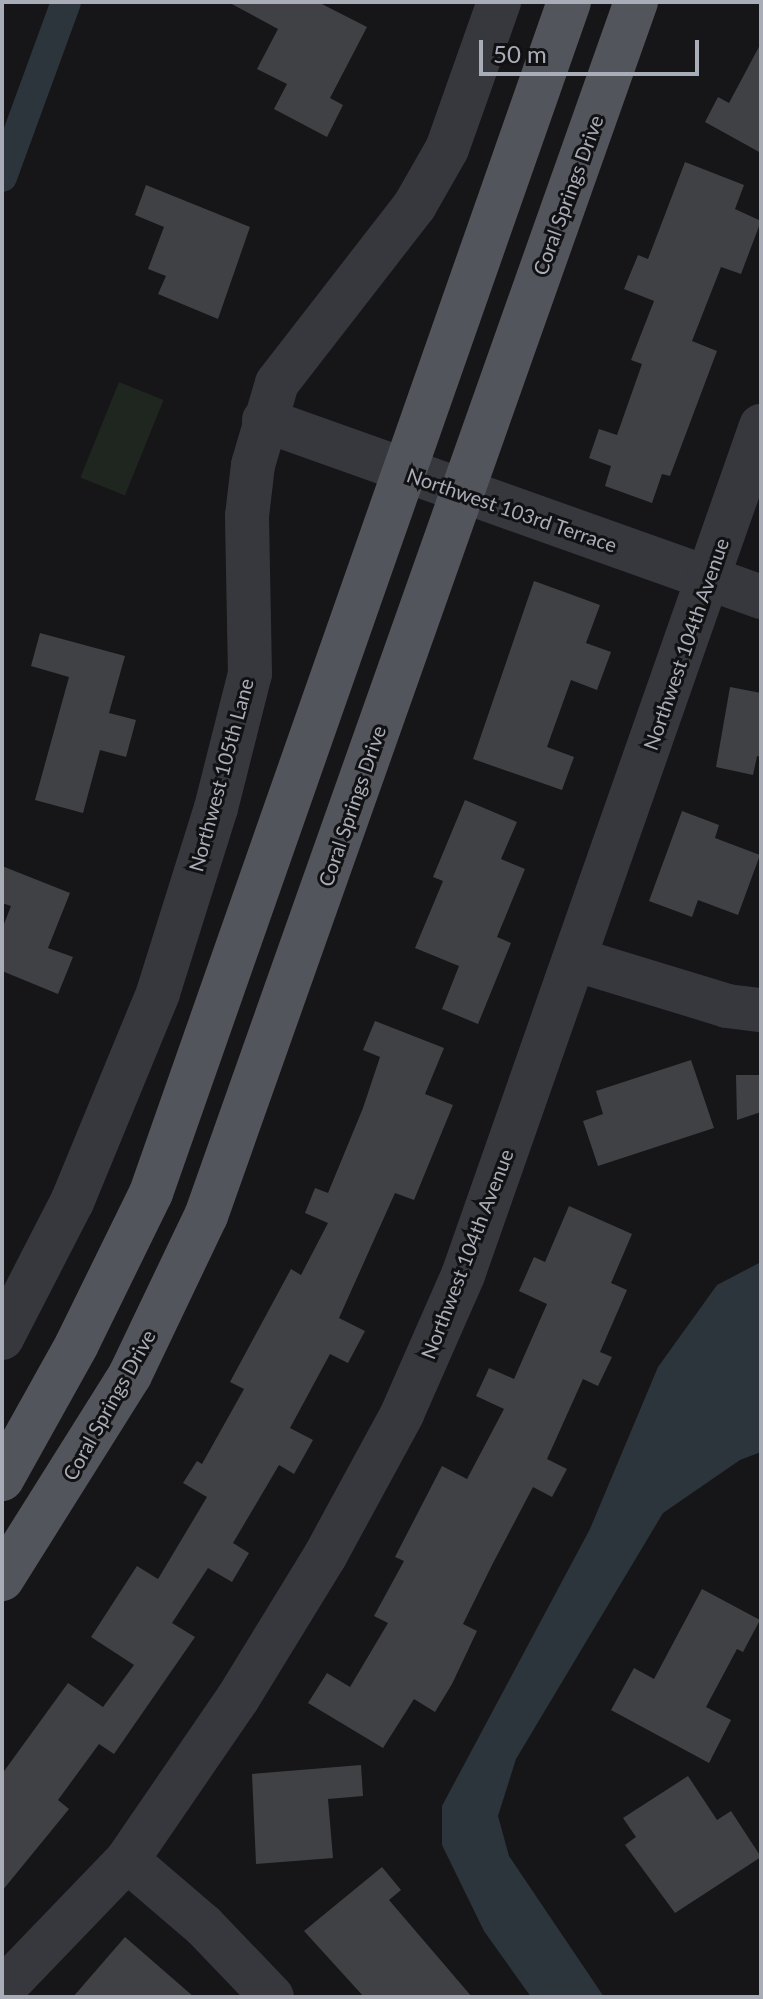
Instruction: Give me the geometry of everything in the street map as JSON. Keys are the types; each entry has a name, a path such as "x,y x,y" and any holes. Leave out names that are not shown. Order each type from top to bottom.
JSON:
{"main road":[{"path":"2,1479 77,1344 151,1193 569,2"},
{"name":"Coral Springs Drive","path":"2,1579 45,1517 130,1375 206,1216 636,2"}],"street":[{"name":"Northwest 105th Lane","path":"2,1338 72,1202 158,993 216,808 250,674 247,516 264,420 277,383 405,218 447,149 499,2"},
{"name":"Northwest 103rd Terrace","path":"264,420 761,597"},
{"name":"Northwest 104th Avenue","path":"2,1990 127,1860 238,1698 325,1556 402,1414 463,1275 577,960 761,426"},
{"path":"577,960 727,1006 761,1010"},
{"path":"127,1860 204,1926 272,1997"}],"shaded area":[{"path":"119,382 164,400 125,495 80,477"},
{"path":"761,1262 761,1452 740,1460 663,1513 516,1759 498,1816 509,1856 604,1997 531,1997 484,1931 442,1845 442,1806 590,1529 658,1367 717,1285"}],"building":[{"path":"228,2 318,2 367,27 330,98 343,105 327,137 274,109 287,84 257,69 278,29"},
{"path":"761,43 761,153 705,122 718,97 729,103"},
{"path":"685,162 744,185 735,209 761,221 741,274 721,267 692,341 717,351 670,476 662,474 652,503 605,486 611,466 589,458 599,429 617,435 642,364 631,360 654,301 624,289 638,255 648,259"},
{"path":"146,185 250,227 218,319 158,294 166,276 148,269 164,227 135,215"},
{"path":"534,581 600,605 586,643 611,652 597,690 571,680 547,747 574,757 562,790 473,759"},
{"path":"40,633 125,656 109,713 136,720 126,757 100,750 83,813 35,800 69,677 31,666"},
{"path":"730,687 761,693 761,757 757,756 753,775 716,767"},
{"path":"465,800 517,822 501,859 525,869 497,937 511,943 478,1024 442,1009 459,966 415,948 443,881 433,877"},
{"path":"682,811 719,825 715,838 760,855 738,915 698,900 692,917 649,901"},
{"path":"2,866 70,893 48,948 73,957 58,994 2,971 2,929 11,906 2,903"},
{"path":"375,1021 444,1048 425,1094 453,1105 414,1200 395,1193 339,1318 365,1331 348,1363 330,1354 290,1428 313,1440 294,1474 279,1465 233,1543 249,1553 232,1582 208,1568 172,1623 195,1637 114,1754 99,1744 58,1800 69,1809 2,1891 2,1774 68,1683 103,1707 134,1665 91,1637 137,1566 158,1579 207,1497 183,1483 197,1461 202,1464 244,1389 230,1382 291,1269 301,1275 328,1223 305,1213 315,1188 328,1193 363,1108 380,1057 363,1050"},
{"path":"691,1060 714,1128 598,1166 583,1121 603,1114 596,1091"},
{"path":"736,1075 761,1075 761,1112 737,1120"},
{"path":"569,1206 632,1234 611,1283 627,1290 600,1352 612,1357 598,1386 583,1379 547,1459 567,1469 552,1497 533,1487 463,1624 477,1631 452,1684 435,1712 414,1699 383,1748 308,1703 327,1673 350,1687 388,1623 374,1616 404,1561 395,1557 442,1466 467,1479 504,1409 476,1396 489,1368 514,1379 547,1304 519,1291 534,1257 545,1262"},
{"path":"702,1589 760,1620 743,1652 737,1649 706,1707 731,1720 709,1763 611,1710 634,1668 654,1679"},
{"path":"361,1765 363,1796 328,1799 333,1858 256,1864 252,1774"},
{"path":"688,1776 717,1820 731,1811 761,1857 675,1913 625,1845 636,1837 623,1818"},
{"path":"382,1867 401,1890 389,1900 472,1997 364,1997 304,1931"},
{"path":"125,1937 194,1997 73,1997"}],"waterway":[{"path":"2,177 66,2"}]}
